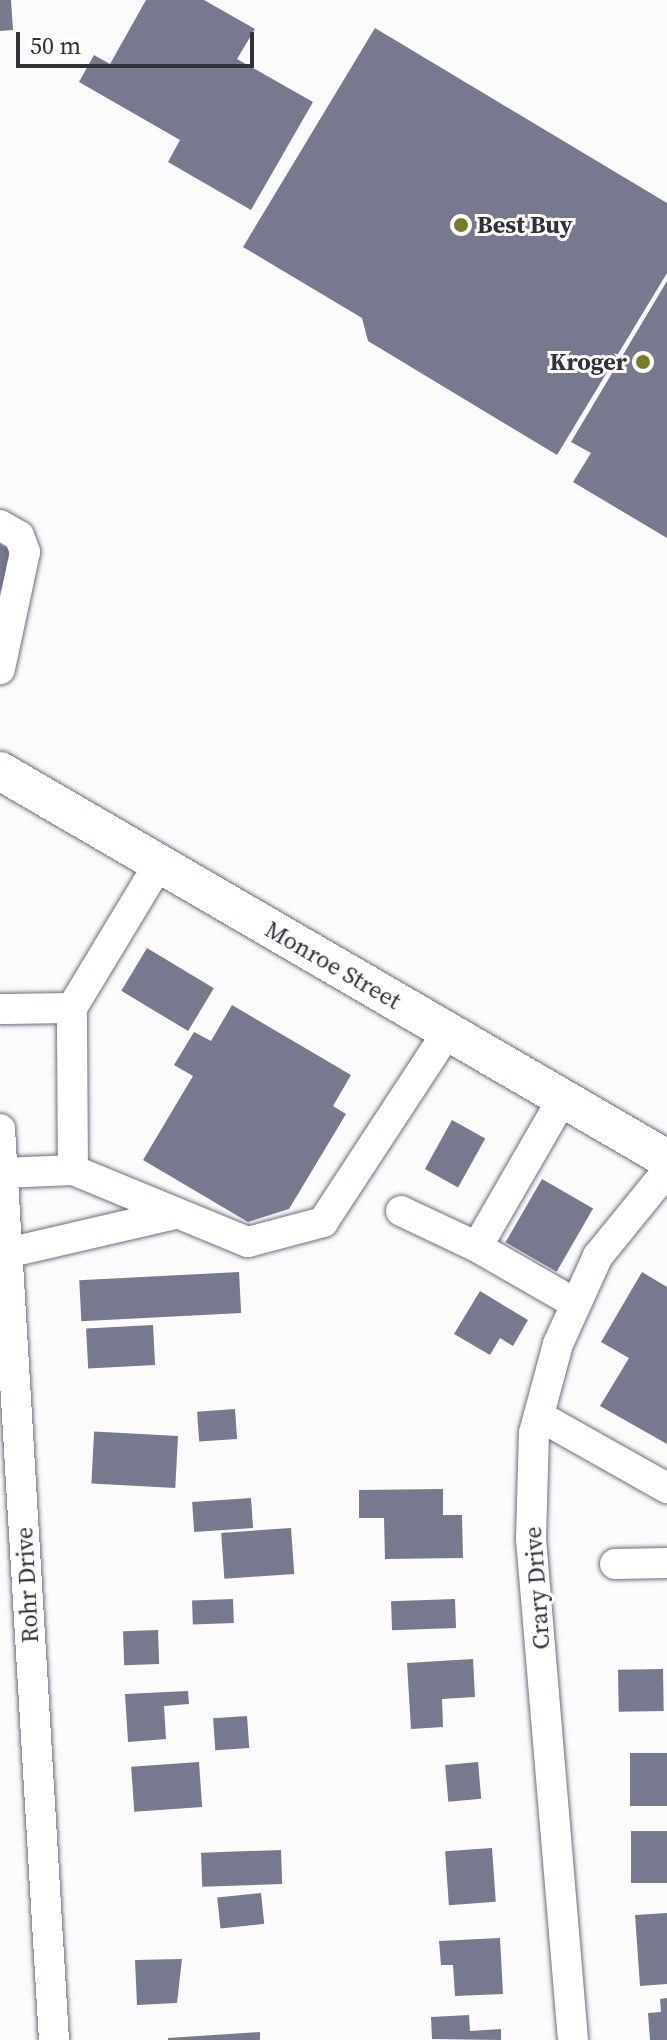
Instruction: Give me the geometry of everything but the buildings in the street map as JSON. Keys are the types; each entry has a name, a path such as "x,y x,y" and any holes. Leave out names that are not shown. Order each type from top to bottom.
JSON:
{"main road":[{"name":"Monroe Street","path":"0,771 667,1159"}],"street":[{"path":"0,525 19,536 25,552 0,669"},
{"path":"73,1170 72,1008 159,864"},
{"path":"0,1009 72,1008"},
{"path":"2,1190 73,1170 248,1242 323,1222 448,1031"},
{"path":"477,1247 563,1098"},
{"name":"Rohr Drive","path":"0,1129 54,2040"},
{"name":"Crary Drive","path":"573,2040 531,1539 539,1416 576,1304 598,1256 667,1171"},
{"path":"401,1211 477,1247 576,1304"},
{"path":"7,1253 175,1214"},
{"path":"539,1416 667,1488"},
{"path":"615,1564 667,1563"}],"place":[{"name":"Best Buy","path":"461,225"},
{"name":"Kroger","path":"643,362"}]}
